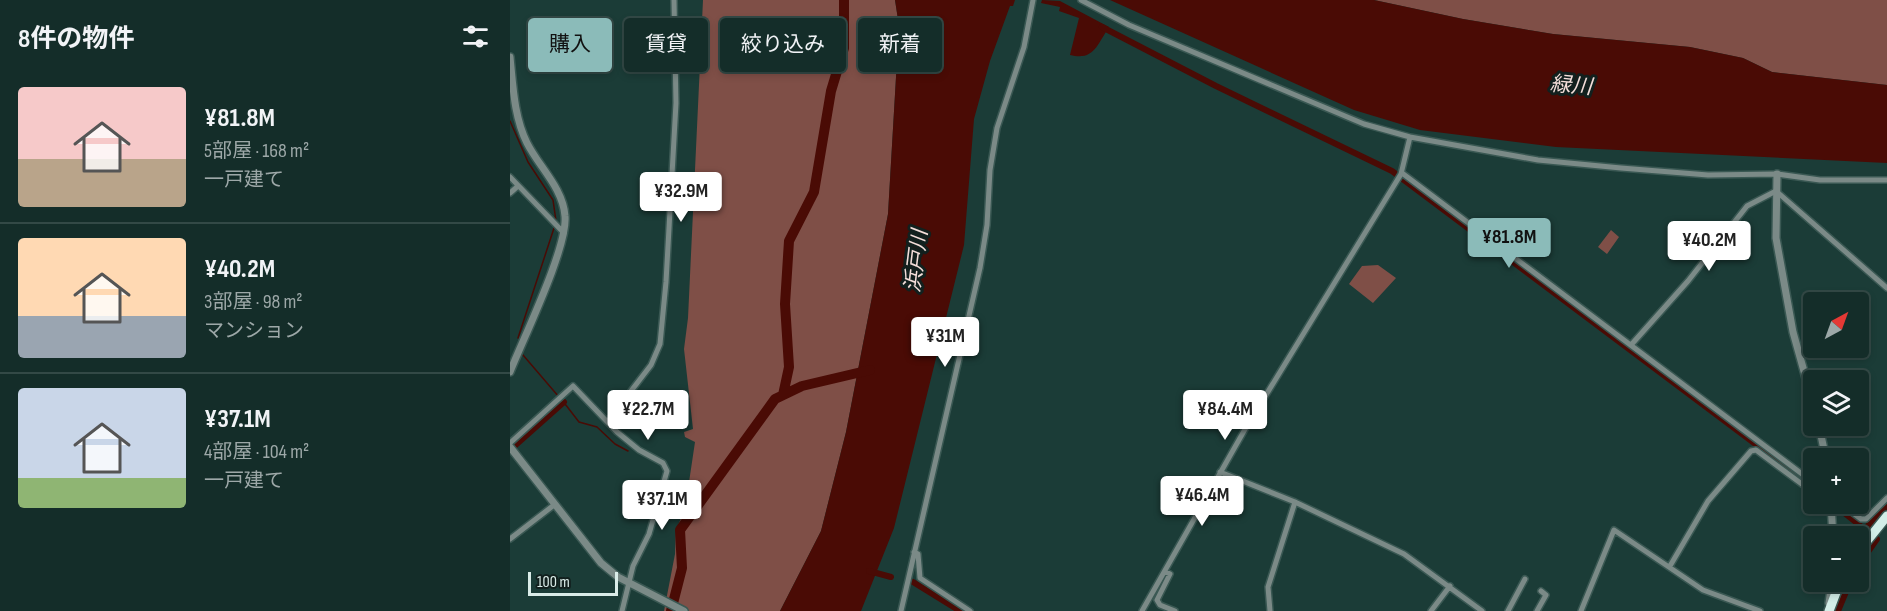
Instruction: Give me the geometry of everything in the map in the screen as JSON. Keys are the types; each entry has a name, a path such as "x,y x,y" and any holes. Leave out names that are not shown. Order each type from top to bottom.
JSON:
{"highway":[{"path":"1869,538 1887,516"},
{"path":"1829,611 1836,592"}],"street":[{"path":"608,422 651,365 660,344 666,282 676,103 674,0"},
{"path":"901,611 980,268 987,225 990,170 998,128 1024,47 1034,0"},
{"path":"1081,0 1130,25 1364,124 1410,137 1538,160 1610,167 1708,175 1777,174 1820,180 1887,180"},
{"path":"510,57 520,124 527,144 561,197 565,217 564,233 510,372"},
{"path":"1142,611 1166,572 1220,472 1400,176 1410,137"},
{"path":"1777,174 1776,238 1793,332 1804,370"},
{"path":"1400,176 1803,475"},
{"path":"510,177 564,233"},
{"path":"510,193 518,186"},
{"path":"1776,191 1887,288"},
{"path":"1630,345 1688,281 1747,206 1776,191"},
{"path":"510,442 573,386 588,405 639,450 663,463 667,471 649,534 628,582 622,611"},
{"path":"512,449 601,563 628,582 684,611"},
{"path":"1670,566 1708,501 1751,451 1756,450 1803,486"},
{"path":"1220,472 1295,502 1404,554 1482,611"},
{"path":"1854,514 1861,519 1866,519 1887,498"},
{"path":"1270,611 1268,587 1295,502"},
{"path":"510,539 554,505"},
{"path":"1581,611 1614,530 1670,566 1685,580 1710,594 1760,611"},
{"path":"914,552 918,554 920,578 970,611"},
{"path":"1166,572 1170,574 1157,600 1160,605 1174,611"},
{"path":"1508,611 1525,579"},
{"path":"1431,611 1450,586"},
{"path":"1537,611 1546,595 1541,591"},
{"path":"1829,611 1831,592"}],"shaded area":[{"path":"703,0 895,0 898,18 858,18 858,72 896,72 888,214 846,432 821,531 780,611 664,611 675,554 676,530 685,509 695,442 685,437 684,432 693,429 684,349 688,318 700,72 708,72 708,18 702,18"},
{"path":"1374,0 1887,0 1887,85 1772,72 1743,58 1690,47 1553,34 1463,19"},
{"path":"1611,230 1619,237 1607,254 1598,247"},
{"path":"1378,265 1396,278 1373,303 1349,284 1362,266"}],"water":[{"name":"浜戸川","path":"895,0 1015,0 1013,6 1010,6 990,61 974,119 964,245 894,528 861,611 780,611 821,531 846,432 888,214 896,72 942,72 942,18 898,18"},
{"path":"1042,0 1060,1 1109,27 1090,54 1070,55 1079,18 1059,11 1060,7 1041,3"},
{"name":"緑川","path":"1110,0 1374,0 1463,19 1553,34 1690,47 1743,58 1772,72 1887,85 1887,163 1556,147 1420,130 1354,110"}],"waterway":[{"path":"783,395 789,367 785,304 789,241 814,192 831,91 844,48 844,0"},
{"path":"1102,27 1216,86 1392,171 1803,480"},
{"path":"510,121 528,162 553,200 556,221"},
{"path":"518,338 555,225"},
{"path":"523,355 559,397"},
{"path":"671,611 682,568 680,530 775,399 802,386 870,370"},
{"path":"562,400 579,422 597,427 615,444 628,451"},
{"path":"510,450 564,402"},
{"path":"1868,526 1887,505"},
{"path":"1846,514 1861,526"},
{"path":"1869,533 1877,539 1869,550"},
{"path":"869,571 891,577"},
{"path":"913,582 960,611"},
{"path":"1838,611 1846,592"}]}
